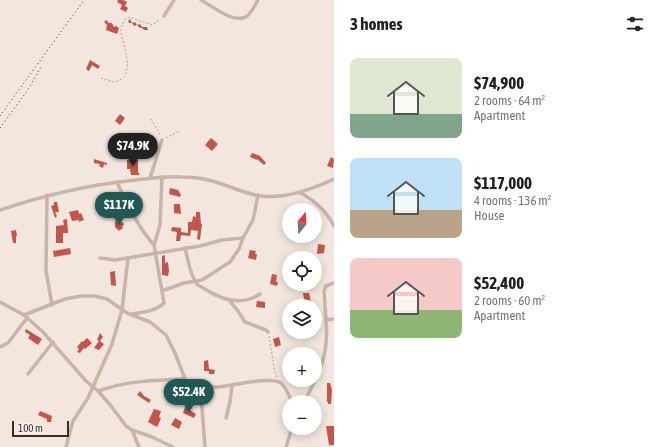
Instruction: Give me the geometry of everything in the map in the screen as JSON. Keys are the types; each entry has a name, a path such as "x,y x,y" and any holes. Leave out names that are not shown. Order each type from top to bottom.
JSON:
{"street":[{"path":"164,16 174,0"},
{"path":"201,0 227,15 239,19 248,15 258,0"},
{"path":"150,178 162,140"},
{"path":"148,321 148,314 164,303 154,245 160,225 162,177"},
{"path":"0,210 47,195 117,182 150,178 181,177 204,179 258,195 275,196 310,189 334,179"},
{"path":"117,182 124,199 148,238 154,245"},
{"path":"299,192 322,208 334,226"},
{"path":"47,195 46,271 52,304"},
{"path":"162,291 184,283 196,282 214,273 230,262 239,249 253,220 258,195"},
{"path":"100,258 115,260 185,248 226,239 243,238"},
{"path":"185,248 196,282 216,296 229,300 248,301 260,294"},
{"path":"66,447 73,421 88,398 112,344 122,310 128,258"},
{"path":"308,395 320,371 326,345 327,332 325,288 326,286 334,283"},
{"path":"0,347 8,343 26,316 52,304 70,297 94,296 107,299 122,310 148,321 166,336 186,381 201,402 205,447"},
{"path":"229,300 236,307 245,322 268,332"},
{"path":"0,302 26,316 53,342 71,365 98,391 124,423 132,430 173,447"},
{"path":"130,314 155,309"},
{"path":"326,320 334,319"},
{"path":"28,374 53,342"},
{"path":"98,391 112,386 129,383 186,381 217,387 275,381 284,387 288,395"},
{"path":"226,418 232,385"},
{"path":"132,430 139,447"},
{"path":"286,447 290,435"}],"path":[{"path":"101,78 114,82 122,80 126,73 128,58 121,30 125,19 129,17 152,25 164,16"},
{"path":"151,119 157,127 162,140 180,131"},
{"path":"268,332 275,373 281,384"}],"building":[{"path":"118,0 127,2 125,6 128,8 126,12 120,9 122,5 117,2"},
{"path":"106,20 109,23 112,23 114,27 116,26 119,28 117,34 106,30 107,25 104,22"},
{"path":"135,22 137,25 134,26 132,23"},
{"path":"140,24 142,27 147,27 148,30 144,30 137,25"},
{"path":"90,60 100,66 98,69 92,65 89,71 86,69"},
{"path":"120,114 125,118 120,125 115,121"},
{"path":"119,133 124,135 123,137 127,138 126,142 116,139"},
{"path":"211,138 218,144 212,151 205,145"},
{"path":"252,153 260,156 266,163 264,165 257,159 250,157"},
{"path":"331,157 334,159 333,168 327,166"},
{"path":"94,159 107,163 107,165 104,164 103,168 99,166 100,164 94,163"},
{"path":"127,160 138,160 138,172 140,175 131,175 130,169 127,169"},
{"path":"170,188 178,190 181,195 180,197 169,194"},
{"path":"54,202 57,202 59,212 55,212 57,216 55,218 51,206 54,205"},
{"path":"174,204 180,204 181,214 174,213"},
{"path":"78,210 79,214 81,213 84,220 79,222 79,220 72,221 69,212"},
{"path":"196,212 200,212 202,224 200,240 197,239 198,231 191,230 190,236 181,235 180,241 176,241 177,232 171,231 172,227 181,228 181,232 188,233 188,222 192,222 193,216 196,217"},
{"path":"67,219 68,233 63,233 63,243 56,243 56,226 64,225 63,220"},
{"path":"115,221 118,223 123,222 123,228 119,231 115,227"},
{"path":"16,230 16,243 13,243 11,231"},
{"path":"318,244 325,245 324,253 322,253 322,251 317,251"},
{"path":"70,248 71,254 54,257 53,251"},
{"path":"250,250 256,251 256,260 248,258"},
{"path":"165,255 165,263 168,262 168,276 162,275 162,256"},
{"path":"115,271 116,286 111,285 110,272"},
{"path":"272,274 277,275 277,286 270,284"},
{"path":"303,293 309,293 310,299 304,299"},
{"path":"257,301 265,302 265,308 256,307"},
{"path":"26,329 42,339 38,345 28,338 30,335 25,332"},
{"path":"100,333 103,337 100,341 104,344 99,350 94,348 99,341 97,340"},
{"path":"279,337 281,345 275,347 273,339"},
{"path":"87,338 92,343 85,349 84,348 80,353 77,352 79,349 77,347"},
{"path":"208,360 209,369 215,370 214,374 209,374 209,371 204,371 204,361"},
{"path":"327,383 330,383 332,390 331,404 328,404 327,402"},
{"path":"167,385 176,386 176,394 167,393"},
{"path":"140,391 144,396 151,400 149,403 137,395"},
{"path":"185,407 196,414 194,418 183,413"},
{"path":"154,409 161,411 159,417 161,418 157,427 148,422"},
{"path":"40,411 52,416 51,422 47,422 47,419 38,415"},
{"path":"175,418 182,422 179,429 171,425"},
{"path":"326,426 334,426 334,445 329,445"}],"railway":[{"path":"0,116 84,0"},
{"path":"0,128 27,91 41,67"}]}
